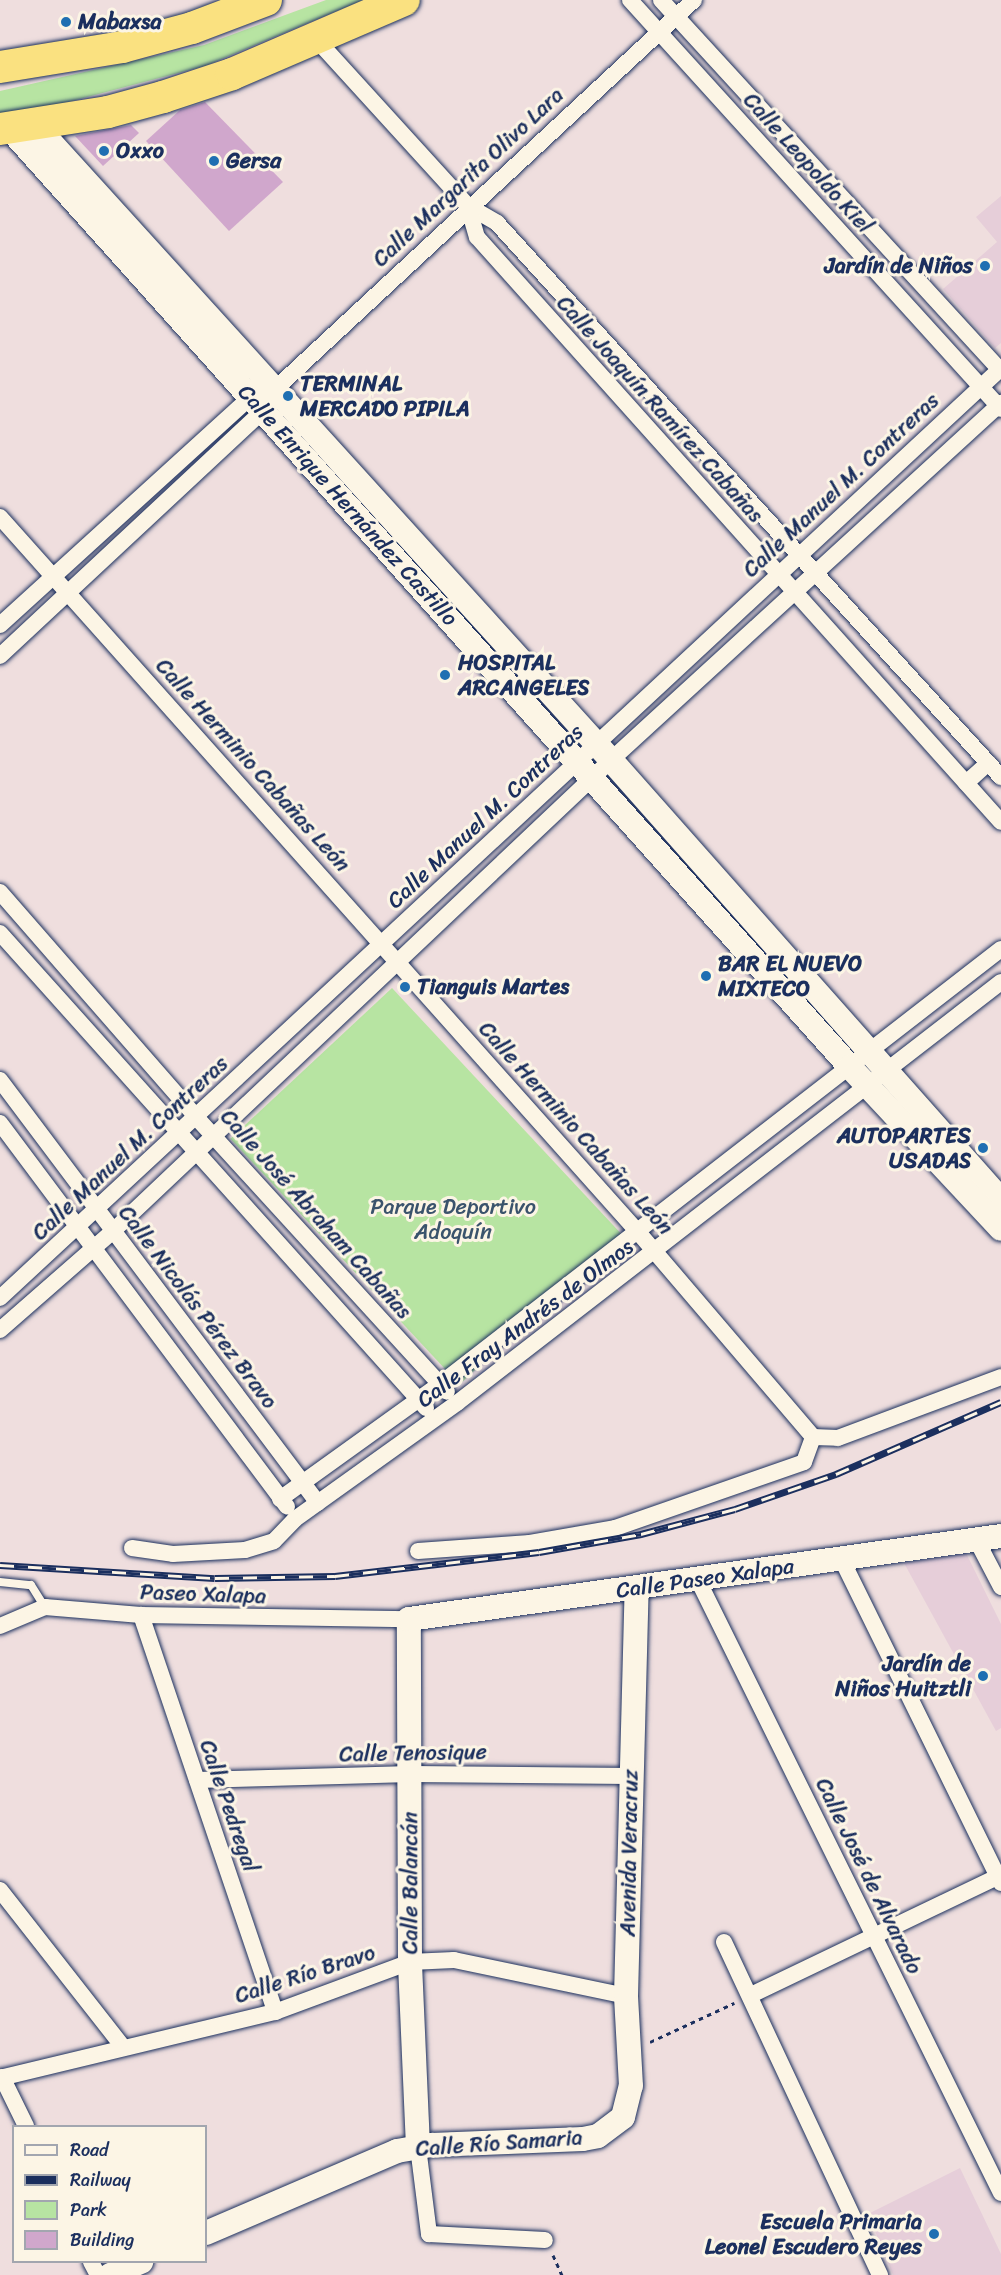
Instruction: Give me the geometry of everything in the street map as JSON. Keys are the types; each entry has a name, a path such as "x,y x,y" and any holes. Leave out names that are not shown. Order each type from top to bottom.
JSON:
{"highway":[{"path":"0,67 122,47 192,28 266,0"},
{"path":"15,127 108,112 163,97 232,74 404,0"}],"main road":[{"name":"Calle Enrique Hernández Castillo","path":"15,127 274,390 603,752 869,1052 878,1078 1001,1229"},
{"name":"Calle Enrique Hernández Castillo","path":"15,127 257,404 850,1067 878,1078 1001,1200"},
{"name":"Calle Paseo Xalapa","path":"409,1619 1001,1536"},
{"name":"Avenida Veracruz","path":"623,2116 630,2101 631,2059 626,1996 637,1588"},
{"name":"Calle Balancán","path":"409,1619 410,1962 418,2146"},
{"name":"Calle Río Samaria","path":"207,2233 375,2157 418,2146 583,2139 598,2136 623,2116"},
{"path":"110,2275 139,2263"}],"street":[{"name":"Calle Leopoldo Kiel","path":"630,0 1000,406"},
{"name":"Calle Leopoldo Kiel","path":"661,0 1000,370"},
{"name":"Calle Margarita Olivo Lara","path":"0,625 54,576 274,390 468,206 694,0"},
{"name":"Calle Joaquín Ramírez Cabañas","path":"316,39 468,206 497,223 1001,777"},
{"name":"Calle Joaquín Ramírez Cabañas","path":"468,206 477,237 1001,822"},
{"path":"573,345 592,327"},
{"name":"Calle Manuel M. Contreras","path":"0,1330 113,1231 398,961 777,574 1000,370"},
{"name":"Calle Margarita Olivo Lara","path":"0,656 69,592 257,404"},
{"name":"Calle Manuel M. Contreras","path":"603,752 794,593 1000,406"},
{"path":"675,460 697,443"},
{"name":"Calle Herminio Cabañas León","path":"0,517 656,1252 813,1437"},
{"path":"902,713 923,693"},
{"path":"966,783 988,763"},
{"name":"Calle Manuel M. Contreras","path":"0,1298 97,1211 381,944 585,769"},
{"name":"Calle José Abraham Cabañas","path":"0,892 196,1117 457,1403"},
{"path":"0,933 177,1135 435,1419"},
{"name":"Calle Fray Andrés de Olmos","path":"280,1499 418,1401 1001,949"},
{"name":"Calle Fray Andrés de Olmos","path":"132,1548 173,1554 245,1550 274,1540 295,1519 457,1403 656,1252 1001,982"},
{"name":"Calle Nicolás Pérez Bravo","path":"0,1080 318,1503"},
{"path":"0,1124 295,1519"},
{"path":"418,1551 530,1543 615,1528 804,1462 813,1437 838,1438 1001,1377"},
{"path":"977,1541 1001,1587"},
{"path":"752,1995 1000,1878 842,1560"},
{"name":"Calle José de Alvarado","path":"697,1578 1001,2193"},
{"name":"Paseo Xalapa","path":"0,1626 45,1607 141,1615 409,1619"},
{"name":"Calle Pedregal","path":"141,1615 274,2012"},
{"name":"Calle Tenosique","path":"197,1780 411,1774 631,1776"},
{"path":"0,1890 123,2047"},
{"path":"724,1942 752,1995 880,2275"},
{"name":"Calle Río Bravo","path":"1,2077 274,2012 410,1962 454,1960 626,1996"},
{"path":"1,2077 25,2125"},
{"path":"418,2146 426,2231 429,2234 545,2240"}],"lane":[{"path":"0,1582 31,1585 45,1607"}],"path":[{"path":"631,2059 641,2053 639,2047 752,1995"},
{"path":"545,2240 562,2275"}],"shaded area":[{"name":"Jardín de Niños","path":"1001,196 1001,343 995,348 943,289 997,242 976,217"},
{"name":"Jardín de Niños Huitztli","path":"966,1553 1001,1624 1001,1728 996,1731 904,1563"},
{"name":"Escuela Primaria Leonel Escudero Reyes","path":"960,2168 1001,2254 1001,2275 893,2275 868,2214"}],"green space":[{"path":"326,0 363,0 205,66 0,120 0,91 204,45"},
{"name":"Parque Deportivo Adoquín","path":"392,988 621,1234 460,1384 230,1139"}],"building":[{"name":"Gersa","path":"205,102 283,182 229,231 146,141 180,110"},
{"name":"Oxxo","path":"131,125 139,133 103,166 75,136"}],"railway":[{"path":"0,1565 215,1578 335,1576 539,1552 641,1534 735,1509 836,1474 1001,1402"}],"place":[{"name":"Mabaxsa","path":"66,22"},
{"name":"Oxxo","path":"104,151"},
{"name":"Gersa","path":"214,161"},
{"name":"Jardín de Niños","path":"985,266"},
{"name":"TERMINAL MERCADO PIPILA","path":"288,396"},
{"name":"HOSPITAL ARCANGELES","path":"445,675"},
{"name":"BAR EL NUEVO MIXTECO","path":"706,976"},
{"name":"Tianguis Martes","path":"405,987"},
{"name":"AUTOPARTES USADAS","path":"983,1148"},
{"name":"Jardín de Niños Huitztli","path":"983,1676"},
{"name":"Escuela Primaria Leonel Escudero Reyes","path":"934,2234"}]}
